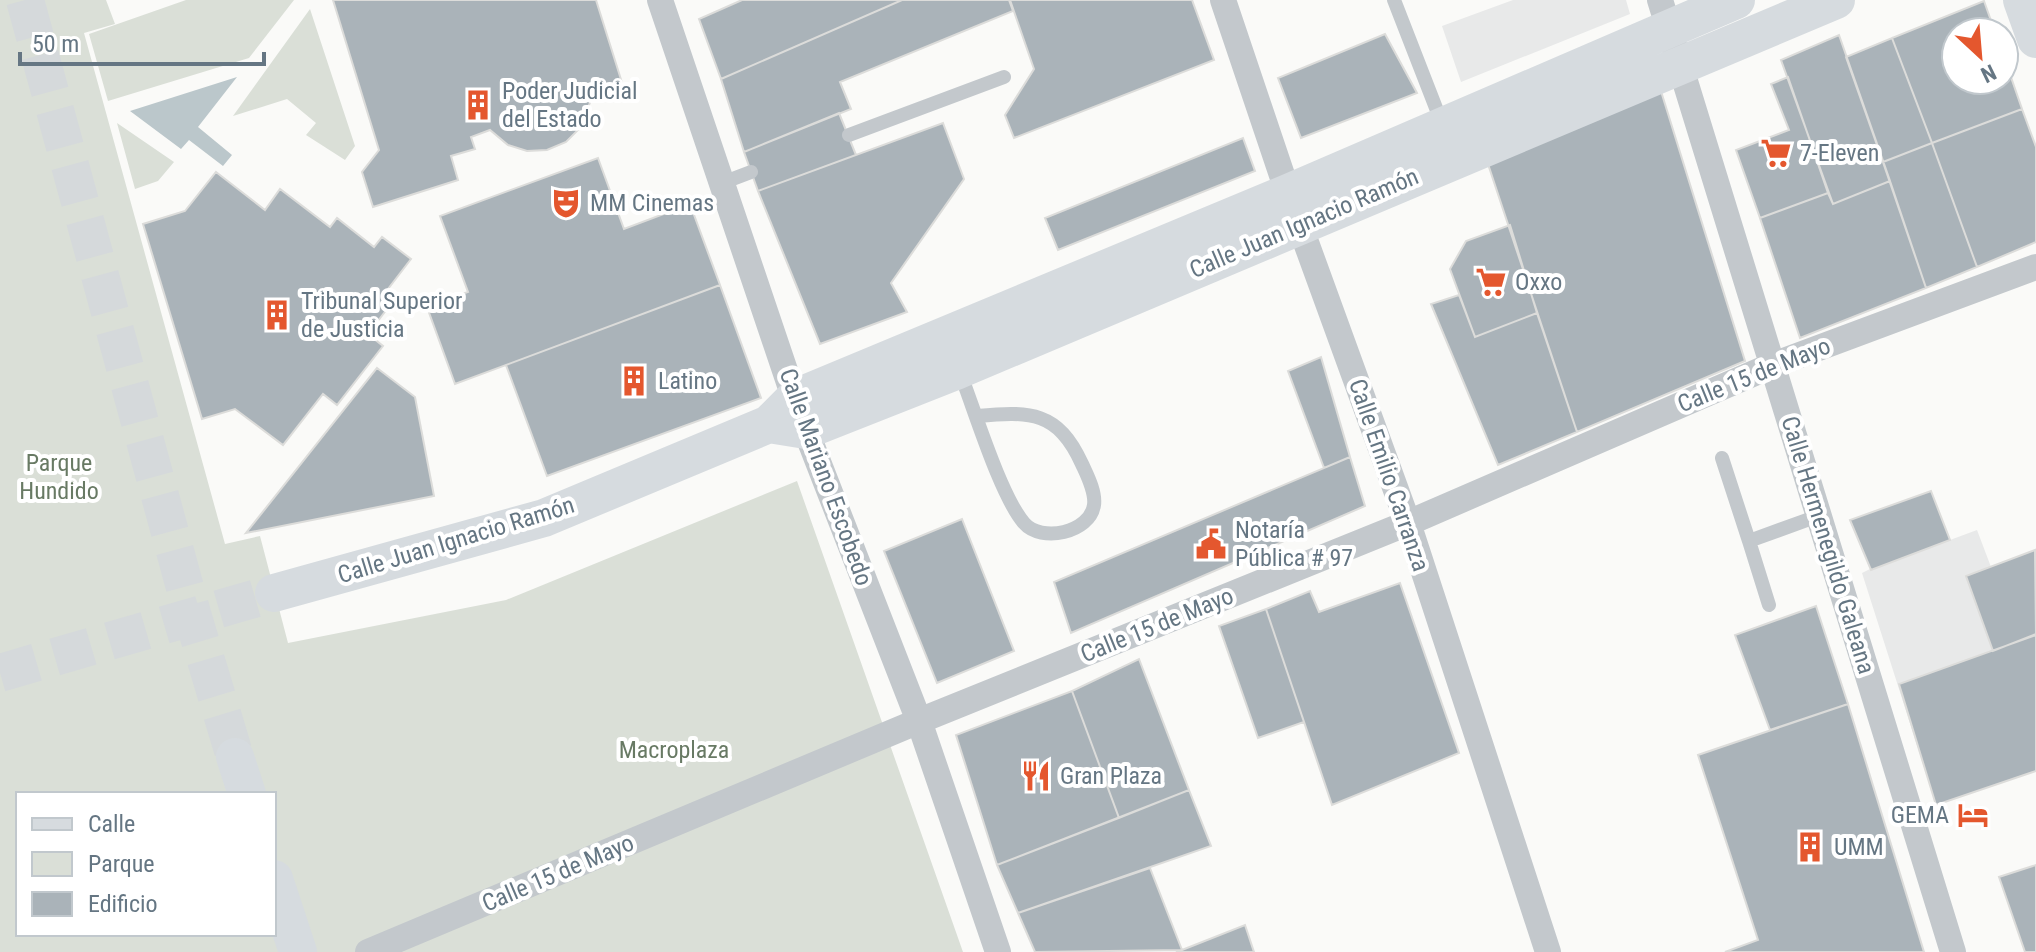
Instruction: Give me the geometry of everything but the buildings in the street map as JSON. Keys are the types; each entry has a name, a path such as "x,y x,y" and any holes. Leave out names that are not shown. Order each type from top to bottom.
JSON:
{"street":[{"name":"Calle Mariano Escobedo","path":"660,0 722,183 790,418 919,721 998,952"},
{"name":"Calle Emilio Carranza","path":"1223,0 1294,209 1408,523 1548,952"},
{"name":"Calle Juan Ignacio Ramón","path":"790,418 958,370 1736,0"},
{"name":"Calle Juan Ignacio Ramón","path":"274,593 544,518 1294,209 1443,126 1669,31 1836,0"},
{"path":"2022,0 2036,39"},
{"name":"Calle Hermenegildo Galeana","path":"1669,31 1953,952"},
{"name":"Calle 15 de Mayo","path":"368,952 919,721 1408,523 1773,365 2036,267"},
{"path":"235,757 246,792"},
{"path":"276,885 298,952"}],"lane":[{"path":"1394,0 1443,126"},
{"path":"849,135 1004,77"},
{"path":"722,183 751,172"},
{"path":"958,370 1017,515 1027,527 1039,533 1058,533 1088,519 1094,504 1091,483 1061,428 1030,415 977,416"},
{"path":"1722,458 1769,605"},
{"path":"1749,541 1818,516"}],"shaded area":[{"path":"1513,0 1626,0 1630,14 1461,82 1442,26"},
{"path":"237,77 198,127 232,155 223,166 189,140 181,149 130,111"},
{"path":"1931,491 1950,540 1977,530 1991,567 2036,552 2036,771 1936,805 1862,573 1870,569 1850,520"}],"green space":[{"name":"Macroplaza","path":"0,0 106,0 115,24 84,33 225,544 260,536 288,643 506,600 797,481 963,952 0,952"},
{"path":"186,0 294,0 249,58 108,101 89,34"},
{"path":"310,9 355,146 345,160 306,135 316,123 287,99 233,116"},
{"path":"117,123 174,162 158,181 135,189"}],"tunnel":[{"path":"25,0 193,617 235,757"},
{"path":"0,673 274,593"}],"place":[{"name":"Poder Judicial del Estado","path":"478,105"},
{"name":"7-Eleven","path":"1776,153"},
{"name":"MM Cinemas","path":"566,203"},
{"name":"Oxxo","path":"1491,282"},
{"name":"Tribunal Superior de Justicia","path":"277,315"},
{"name":"Latino","path":"634,381"},
{"name":"Notaría Pública # 97","path":"1211,544"},
{"name":"Gran Plaza","path":"1036,776"},
{"name":"GEMA","path":"1973,815"},
{"name":"UMM","path":"1810,847"}],"park label":[{"name":"Parque Hundido","path":"59,477"}]}
